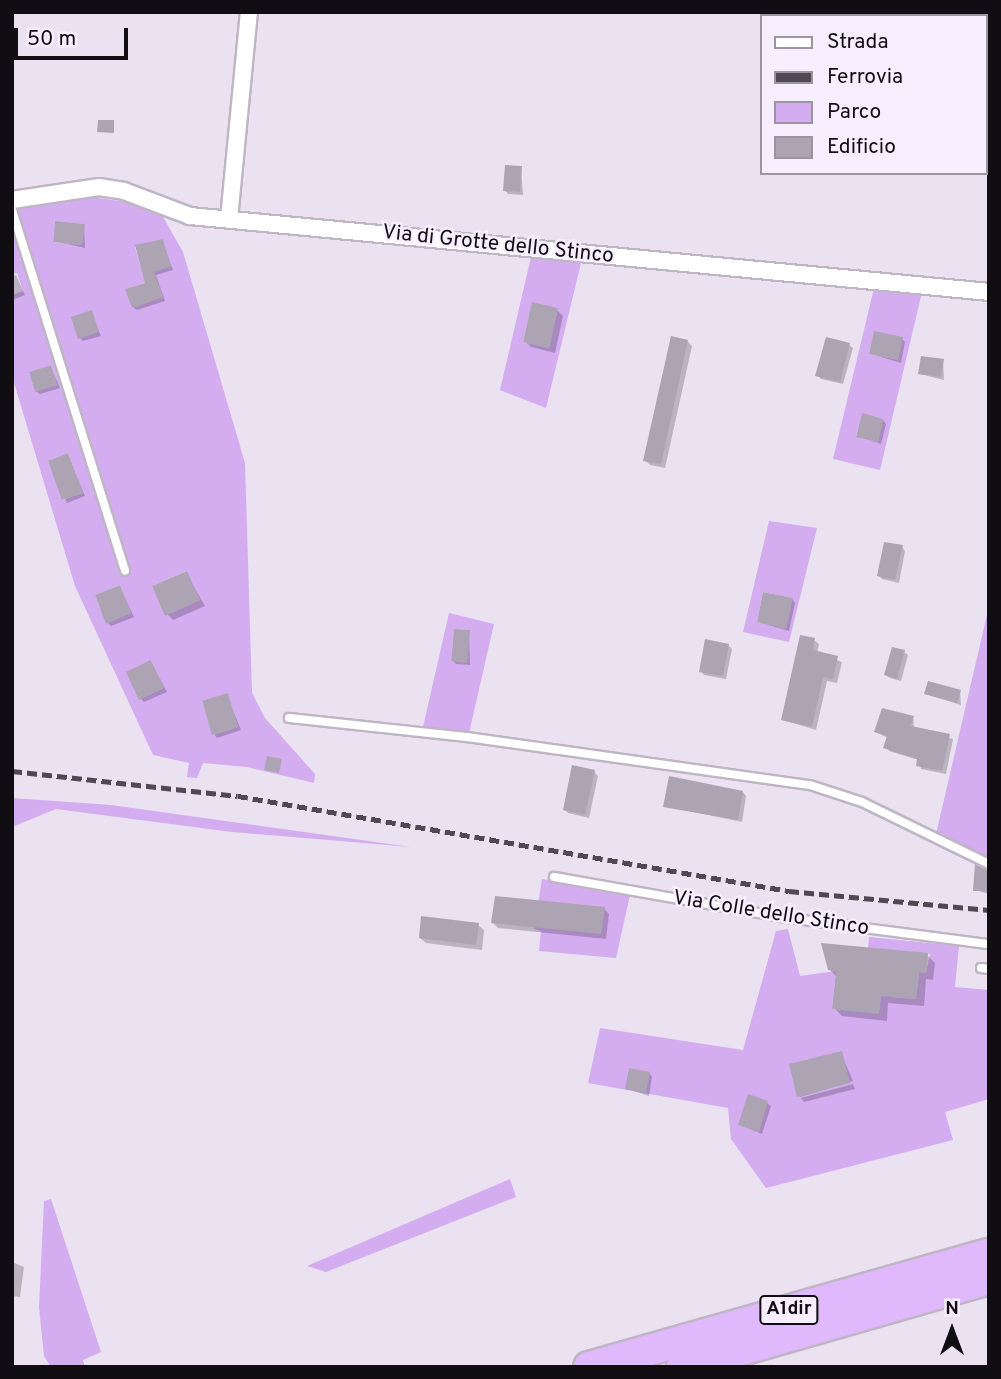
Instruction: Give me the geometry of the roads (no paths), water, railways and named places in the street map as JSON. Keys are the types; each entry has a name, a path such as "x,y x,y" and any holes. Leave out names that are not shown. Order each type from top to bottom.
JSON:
{"highway":[{"name":"A1dir","path":"589,1367 989,1254"},
{"name":"A1dir","path":"682,1367 989,1279"}],"street":[{"path":"229,219 249,12"},
{"name":"Via di Grotte dello Stinco","path":"12,200 99,187 124,191 190,216 989,292"}],"lane":[{"path":"12,210 125,571"},
{"path":"289,718 467,737 810,785 862,802 989,864"},
{"name":"Via Colle dello Stinco","path":"554,877 780,917 989,944"}],"railway":[{"path":"12,771 238,796 789,891 989,910"}]}
